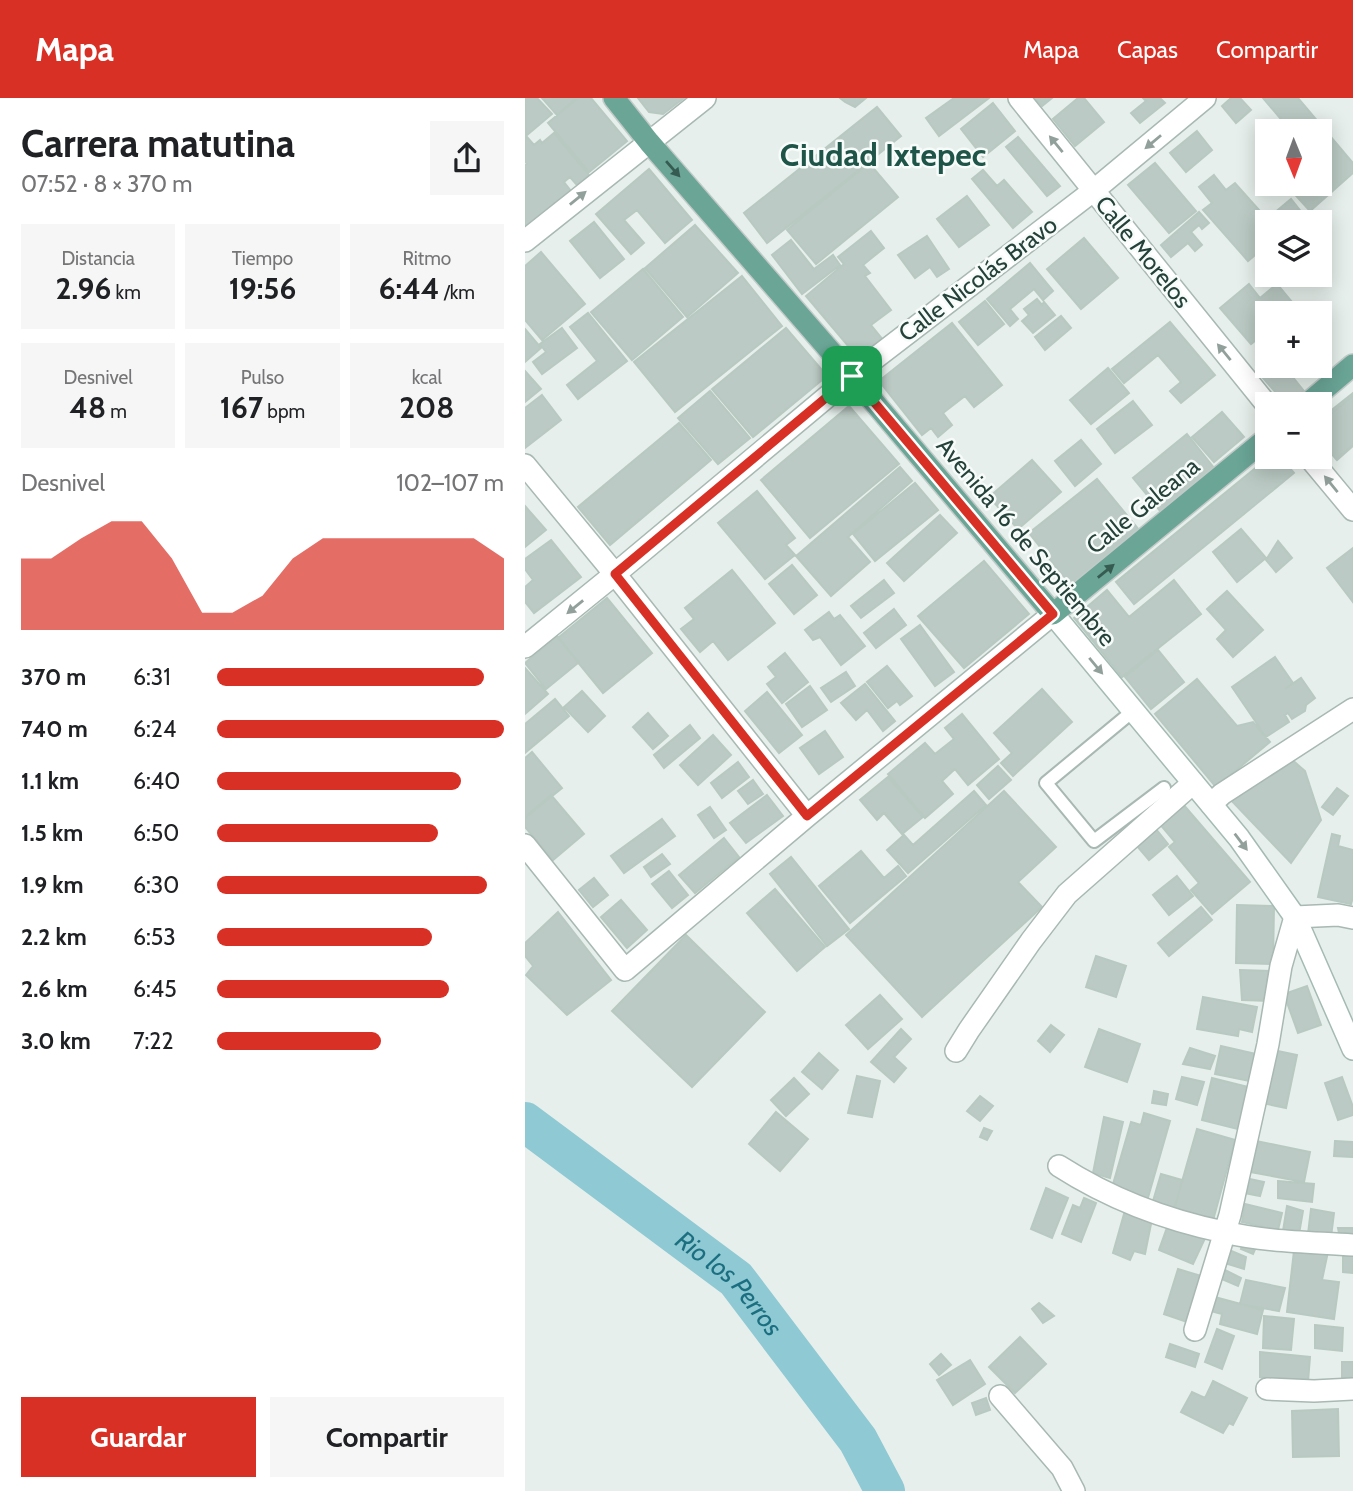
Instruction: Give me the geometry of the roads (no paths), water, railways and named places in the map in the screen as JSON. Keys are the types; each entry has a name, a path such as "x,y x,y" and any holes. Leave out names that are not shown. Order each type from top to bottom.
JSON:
{"main road":[{"name":"Avenida 16 de Septiembre","path":"614,98 1053,614"},
{"path":"1321,392 1353,365"},
{"name":"Calle Galeana","path":"1053,614 1255,448"}],"street":[{"path":"525,241 705,98"},
{"name":"Calle Morelos","path":"1019,98 1256,392"},
{"name":"Calle Nicolás Bravo","path":"525,647 852,376 1093,191 1205,98"},
{"path":"525,464 807,816"},
{"path":"1319,469 1353,510"},
{"path":"525,845 625,970 1053,614"},
{"name":"Avenida 16 de Septiembre","path":"1053,614 1239,838 1295,917 1353,1049"},
{"path":"1211,804 1222,794 1353,709"},
{"path":"956,1051 1031,941 1067,894 1193,783"},
{"path":"1195,1330 1224,1233 1265,1057 1281,966 1295,917 1338,915 1353,918"},
{"path":"1059,1166 1086,1184 1116,1198 1224,1233 1353,1245"},
{"path":"1267,1390 1353,1390"},
{"path":"1000,1396 1062,1468 1074,1491"}],"lane":[{"path":"1133,711 1046,783 1094,841 1164,788"}],"waterway":[{"name":"Rio los Perros","path":"525,1122 736,1279 858,1440 885,1491"}],"district":[{"name":"Ciudad Ixtepec","path":"883,155"}]}
